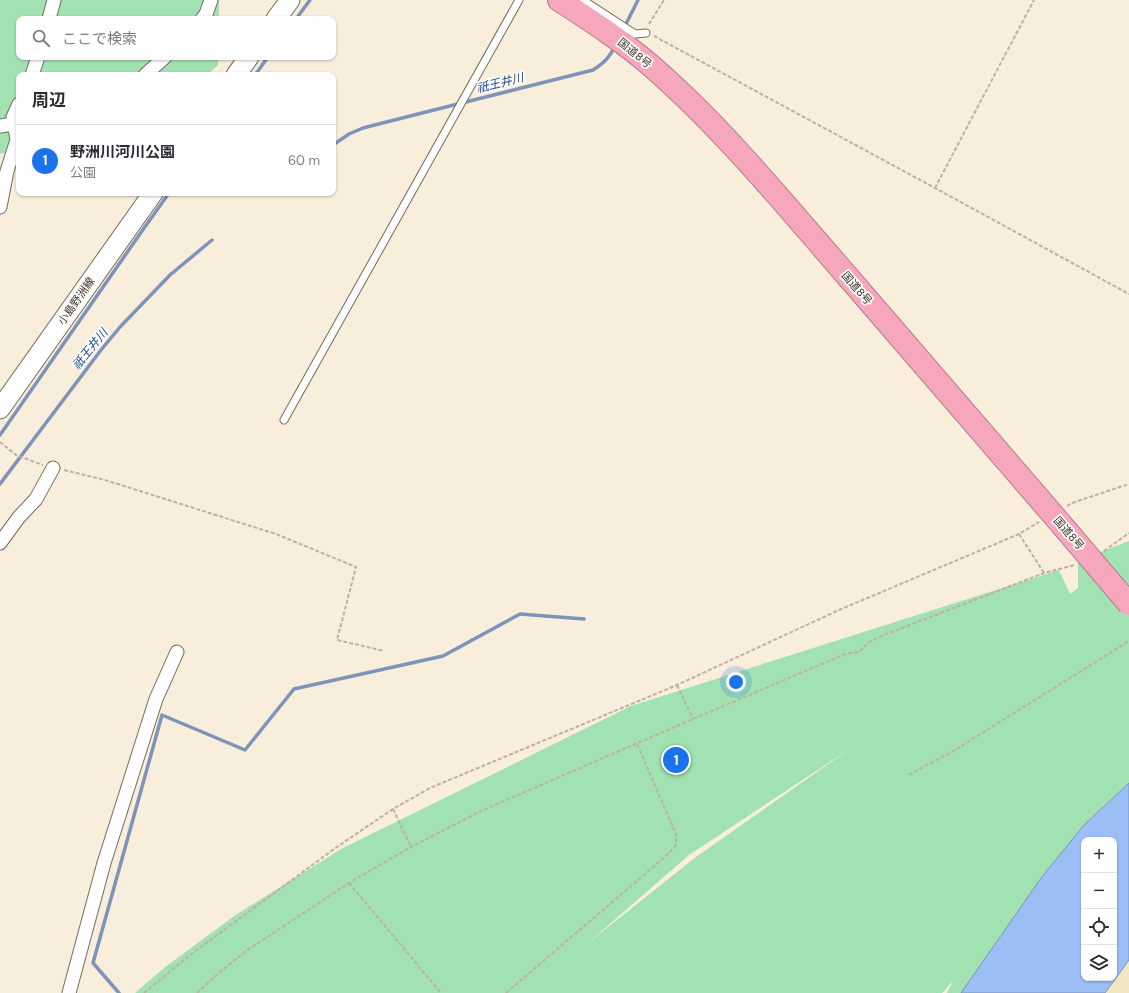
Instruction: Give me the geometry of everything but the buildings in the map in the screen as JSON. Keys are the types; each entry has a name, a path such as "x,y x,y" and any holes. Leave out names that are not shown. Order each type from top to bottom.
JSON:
{"highway":[{"name":"国道8号","path":"559,0 624,44 657,71 702,113 757,172 1129,604"}],"main road":[{"path":"278,16 290,0"},
{"path":"238,72 247,60"},
{"name":"小島野洲線","path":"0,409 151,196"}],"street":[{"path":"50,16 54,0"},
{"path":"204,16 211,0"},
{"path":"33,72 37,60"},
{"path":"148,72 162,60"},
{"path":"16,112 14,117 16,122"},
{"path":"0,126 16,124"},
{"path":"0,207 7,171 16,143"},
{"path":"0,543 19,517 36,499 53,468"},
{"path":"69,993 106,856 156,700 177,652"}],"lane":[{"path":"284,420 519,0"},
{"path":"583,0 635,34 646,33"}],"path":[{"path":"664,0 646,28 646,33 658,38 1129,294"},
{"path":"935,188 1034,0"},
{"path":"0,442 16,455 53,468 104,480 276,534 356,566 337,640 384,651"},
{"path":"144,993 190,954 334,849 393,809 430,788 677,685 839,610 1057,519 1072,503 1129,484"},
{"path":"1099,554 1129,533"},
{"path":"1019,534 1044,573"},
{"path":"197,993 246,951 349,883 411,847 481,811 845,654 859,652 869,642 884,635 1044,573 1080,564"},
{"path":"908,775 955,750 1129,641"},
{"path":"677,685 693,719"},
{"path":"506,993 666,856 676,845 676,834 637,743"},
{"path":"393,809 411,847"},
{"path":"349,883 441,993"}],"green space":[{"path":"0,0 219,0 219,16 16,16 16,60 218,60 218,65 210,72 16,72 16,150 0,154"},
{"path":"1129,541 1129,783 1084,825 1041,878 961,993 947,993 953,981 942,993 135,993 164,968 237,914 343,848 631,706 1059,570 1070,594 1078,588 1078,561","holes":["851,748 696,857 588,943 689,855"]}],"sand":[{"path":"1129,960 1129,993 1105,993 1114,981 1117,981 1117,976"}],"water":[{"path":"1129,783 1129,960 1117,976 1117,837 1081,837 1081,981 1114,981 1105,993 961,993 1041,878 1084,825"}],"waterway":[{"path":"298,16 310,0"},
{"name":"祇王井川","path":"624,28 638,0"},
{"name":"祇王井川","path":"336,143 349,134 363,128 593,70 606,60 615,46"},
{"path":"257,72 266,60"},
{"path":"0,435 167,196"},
{"name":"祇王井川","path":"0,484 120,327 170,275 212,240"},
{"path":"119,993 93,963 162,715 245,750 294,689 443,656 520,614 584,619"}],"place":[{"name":"野洲川河川公園","path":"676,760"}]}
